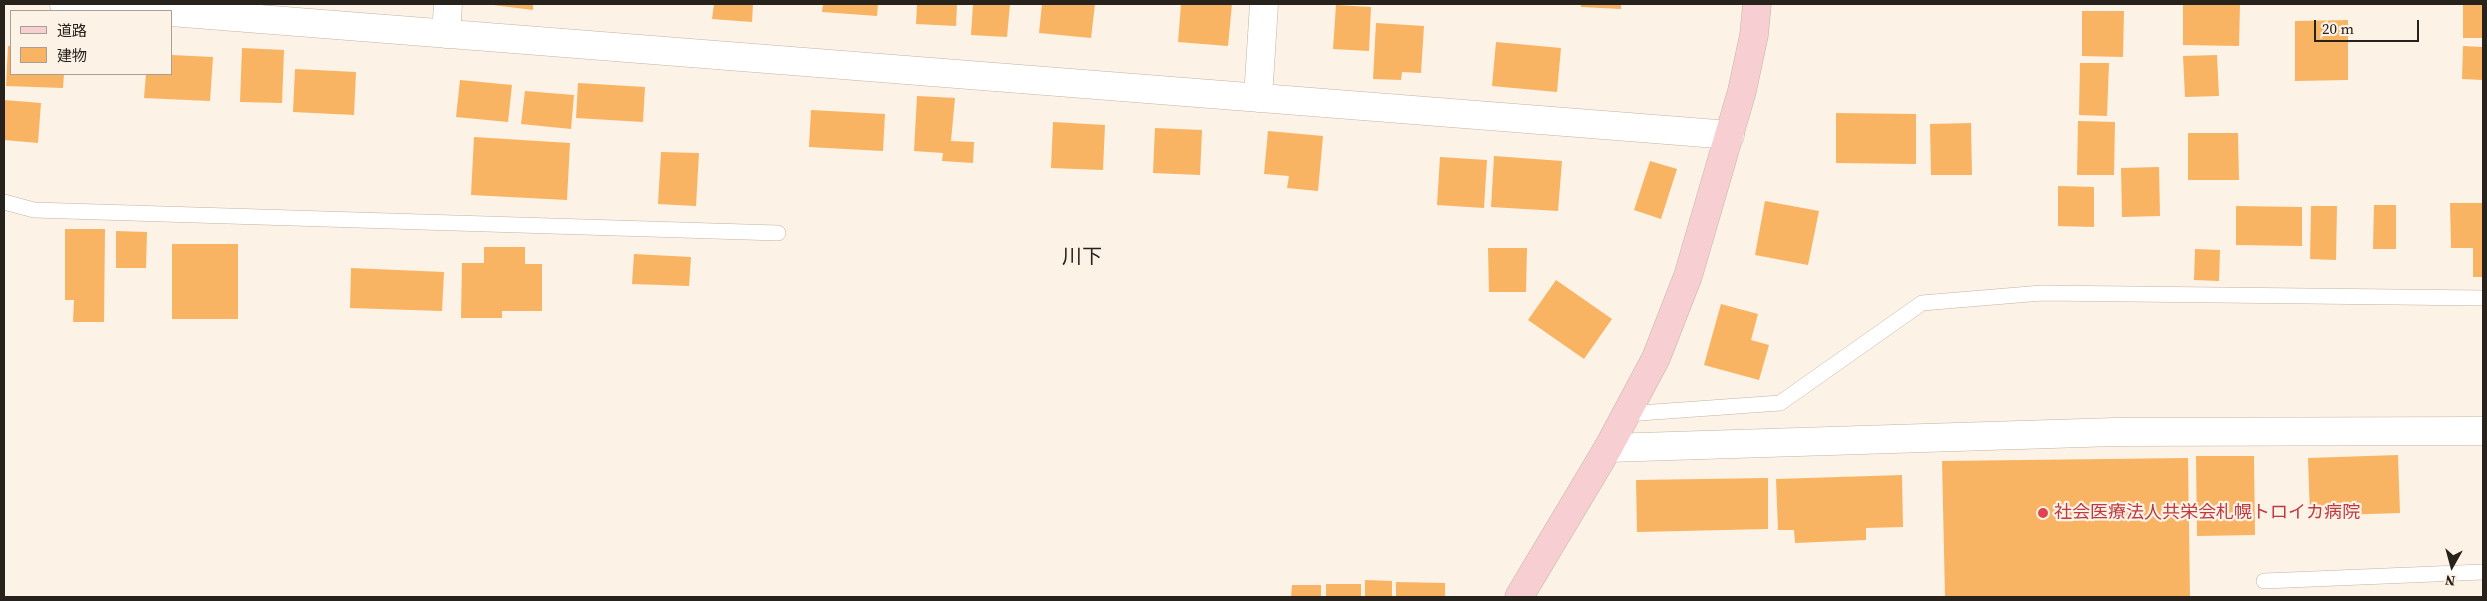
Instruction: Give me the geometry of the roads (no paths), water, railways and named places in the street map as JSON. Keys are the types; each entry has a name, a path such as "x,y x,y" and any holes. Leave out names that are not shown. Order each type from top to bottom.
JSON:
{"street":[{"path":"64,4 145,10"},
{"path":"446,34 448,4"},
{"path":"1258,98 1264,4"},
{"path":"1520,597 1608,448 1656,358 1688,276 1730,135 1754,35 1757,4"},
{"path":"172,12 1730,135"},
{"path":"1608,448 2115,432 2483,430"}],"lane":[{"path":"4,202 34,210 778,233"},
{"path":"1626,414 1780,403 1922,304 2042,293 2483,298"},
{"path":"2264,581 2483,572"}],"place":[{"name":"社会医療法人共栄会札幌トロイカ病院","path":"2043,513"}],"district":[{"name":"川下","path":"1082,258"}]}
